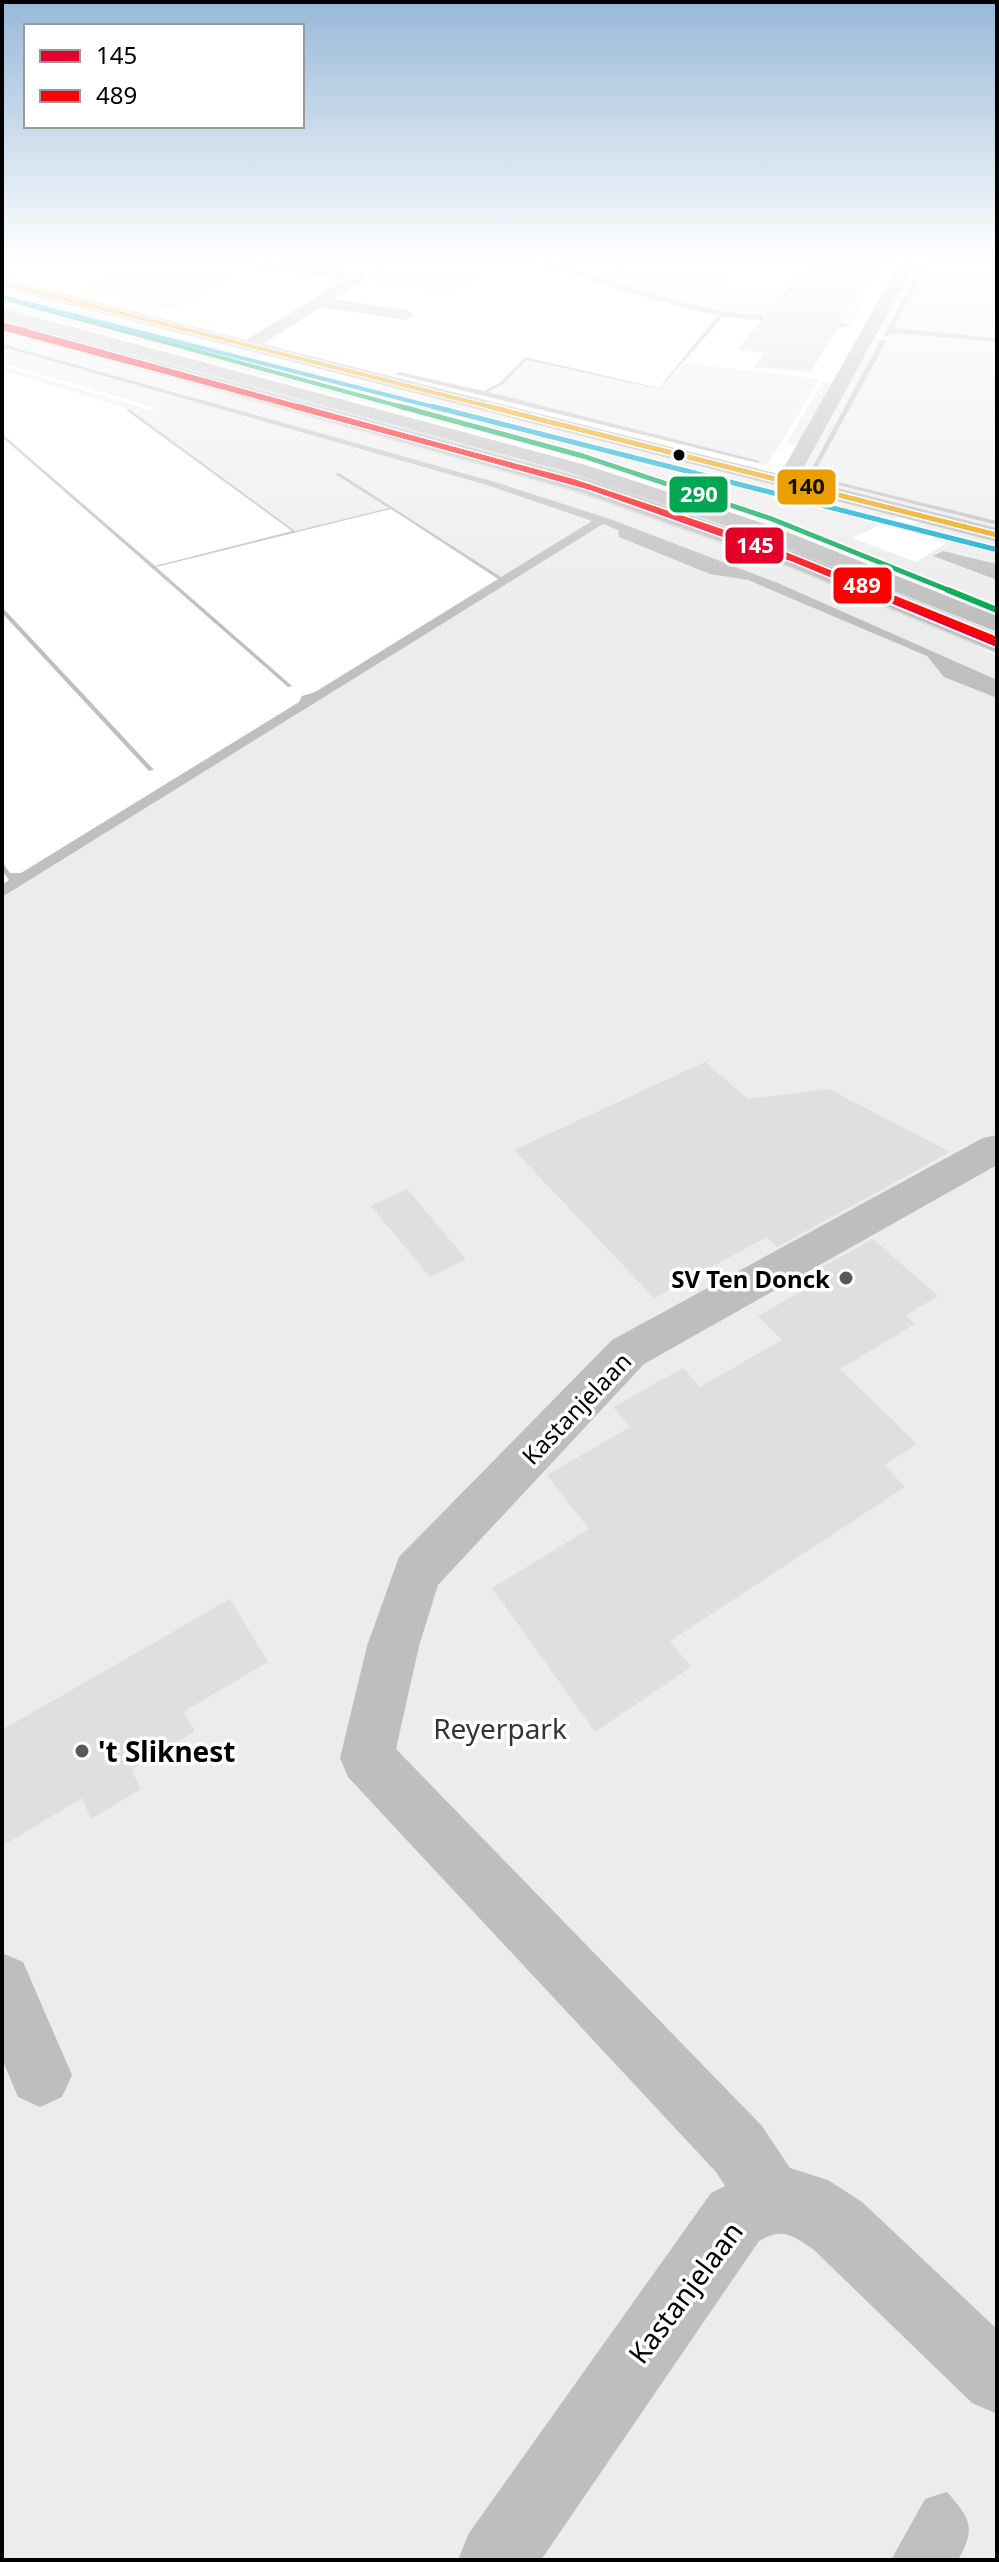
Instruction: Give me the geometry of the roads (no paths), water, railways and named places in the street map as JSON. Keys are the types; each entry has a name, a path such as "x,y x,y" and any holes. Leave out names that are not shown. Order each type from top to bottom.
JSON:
{"main road":[{"path":"206,381 589,487 795,560 997,644"},
{"path":"266,381 593,467 772,526 997,615"}],"street":[{"path":"256,381 579,469 767,532 997,625"},
{"path":"389,381 997,535"},
{"path":"779,480 794,467 848,381"},
{"name":"Kastanjelaan","path":"496,2560 735,2217 771,2198 739,2149 367,1758 393,1646 417,1573 628,1352 997,1148"},
{"path":"2,1983 40,2075"},
{"path":"771,2198 804,2204 838,2226 997,2378"}],"place":[{"name":"SV Ten Donck","path":"846,1278"},
{"name":"'t Sliknest","path":"82,1751"}],"park label":[{"name":"Reyerpark","path":"500,1728"}]}
